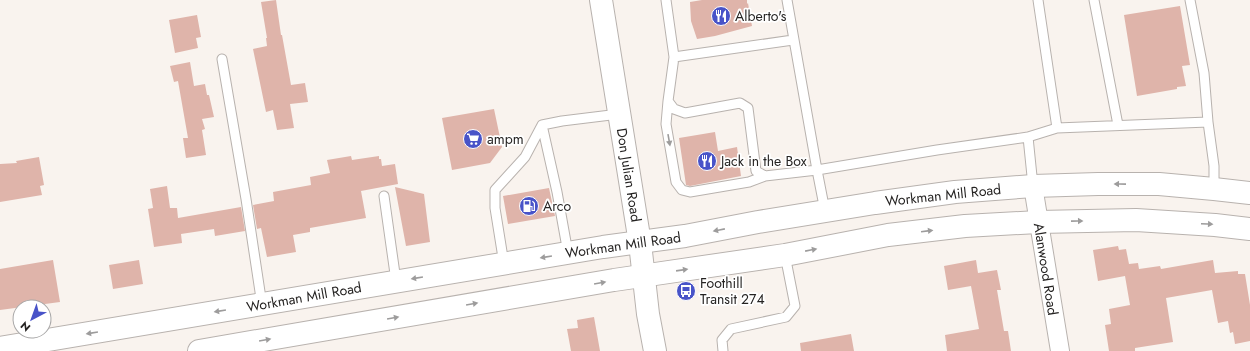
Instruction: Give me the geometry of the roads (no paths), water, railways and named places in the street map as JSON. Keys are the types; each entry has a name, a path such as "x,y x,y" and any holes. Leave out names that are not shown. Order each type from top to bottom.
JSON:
{"main road":[{"name":"Don Julian Road","path":"601,0 640,243 648,314 655,351"},
{"name":"Workman Mill Road","path":"0,348 568,253 685,236 758,222 875,203 955,192 1033,186 1144,184 1250,193"},
{"path":"199,351 644,275 785,255 888,235 966,226 1038,222 1136,220 1215,225 1250,229"}],"street":[{"name":"Alanwood Road","path":"1033,186 1060,351"}],"lane":[{"path":"666,0 674,58 666,124 676,182 682,190 690,192 749,182 765,176 816,170 1028,136 1057,128 1208,122"},
{"path":"787,0 816,170 825,212"},
{"path":"1038,0 1057,128"},
{"path":"1094,0 1118,125"},
{"path":"1190,0 1204,73 1208,122 1214,166 1214,189"},
{"path":"674,58 793,40"},
{"path":"222,59 246,199 262,305"},
{"path":"668,101 674,109 685,113 740,103 748,108 756,171 765,176"},
{"path":"542,125 619,114"},
{"path":"542,125 568,253"},
{"path":"504,264 495,208 495,190 525,157 542,125"},
{"path":"1028,136 1033,186"},
{"path":"384,196 396,282"},
{"path":"723,351 722,340 731,330 786,317 795,306 785,255"}],"place":[{"name":"Alberto's","path":"721,16"},
{"name":"ampm","path":"473,139"},
{"name":"Jack in the Box","path":"707,161"},
{"name":"Arco","path":"529,206"},
{"name":"Foothill Transit 274","path":"686,291"}]}
